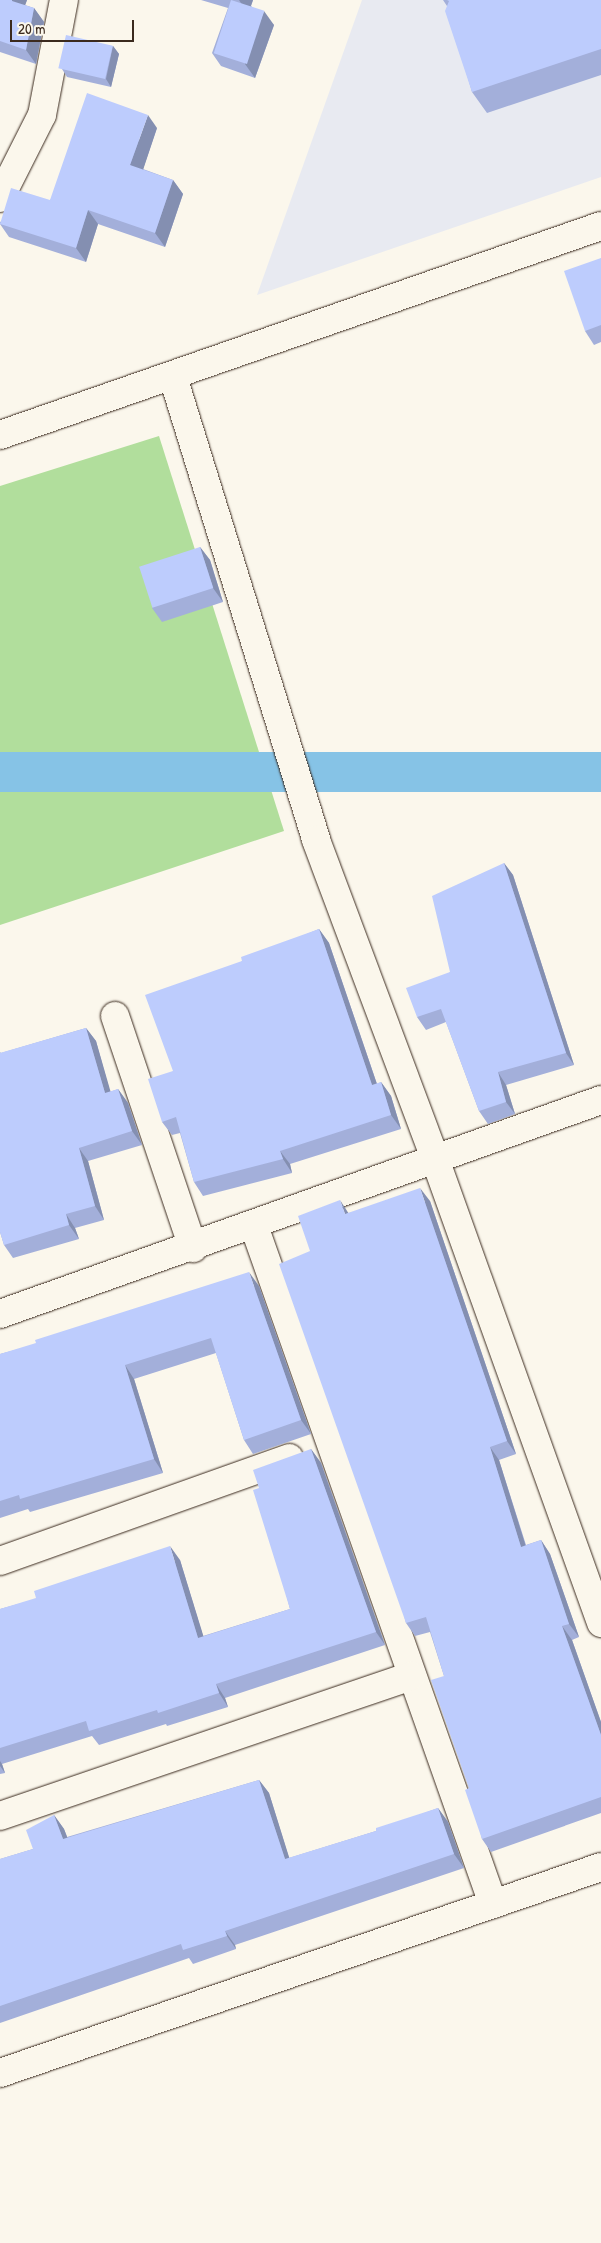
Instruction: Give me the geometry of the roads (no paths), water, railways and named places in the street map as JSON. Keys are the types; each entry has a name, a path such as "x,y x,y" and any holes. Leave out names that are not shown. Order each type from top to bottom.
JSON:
{"street":[{"path":"0,198 42,114 64,0"},
{"path":"0,435 173,377 601,226"},
{"path":"173,377 316,840 435,1159 601,1623"},
{"path":"115,1016 193,1248"},
{"path":"0,1314 193,1248 601,1100"},
{"path":"254,1226 328,1444 493,1904"},
{"path":"0,1561 328,1444"},
{"path":"0,1816 411,1676"},
{"path":"0,2074 601,1867"}],"water":[{"path":"0,752 601,752 601,792 0,792"}]}
